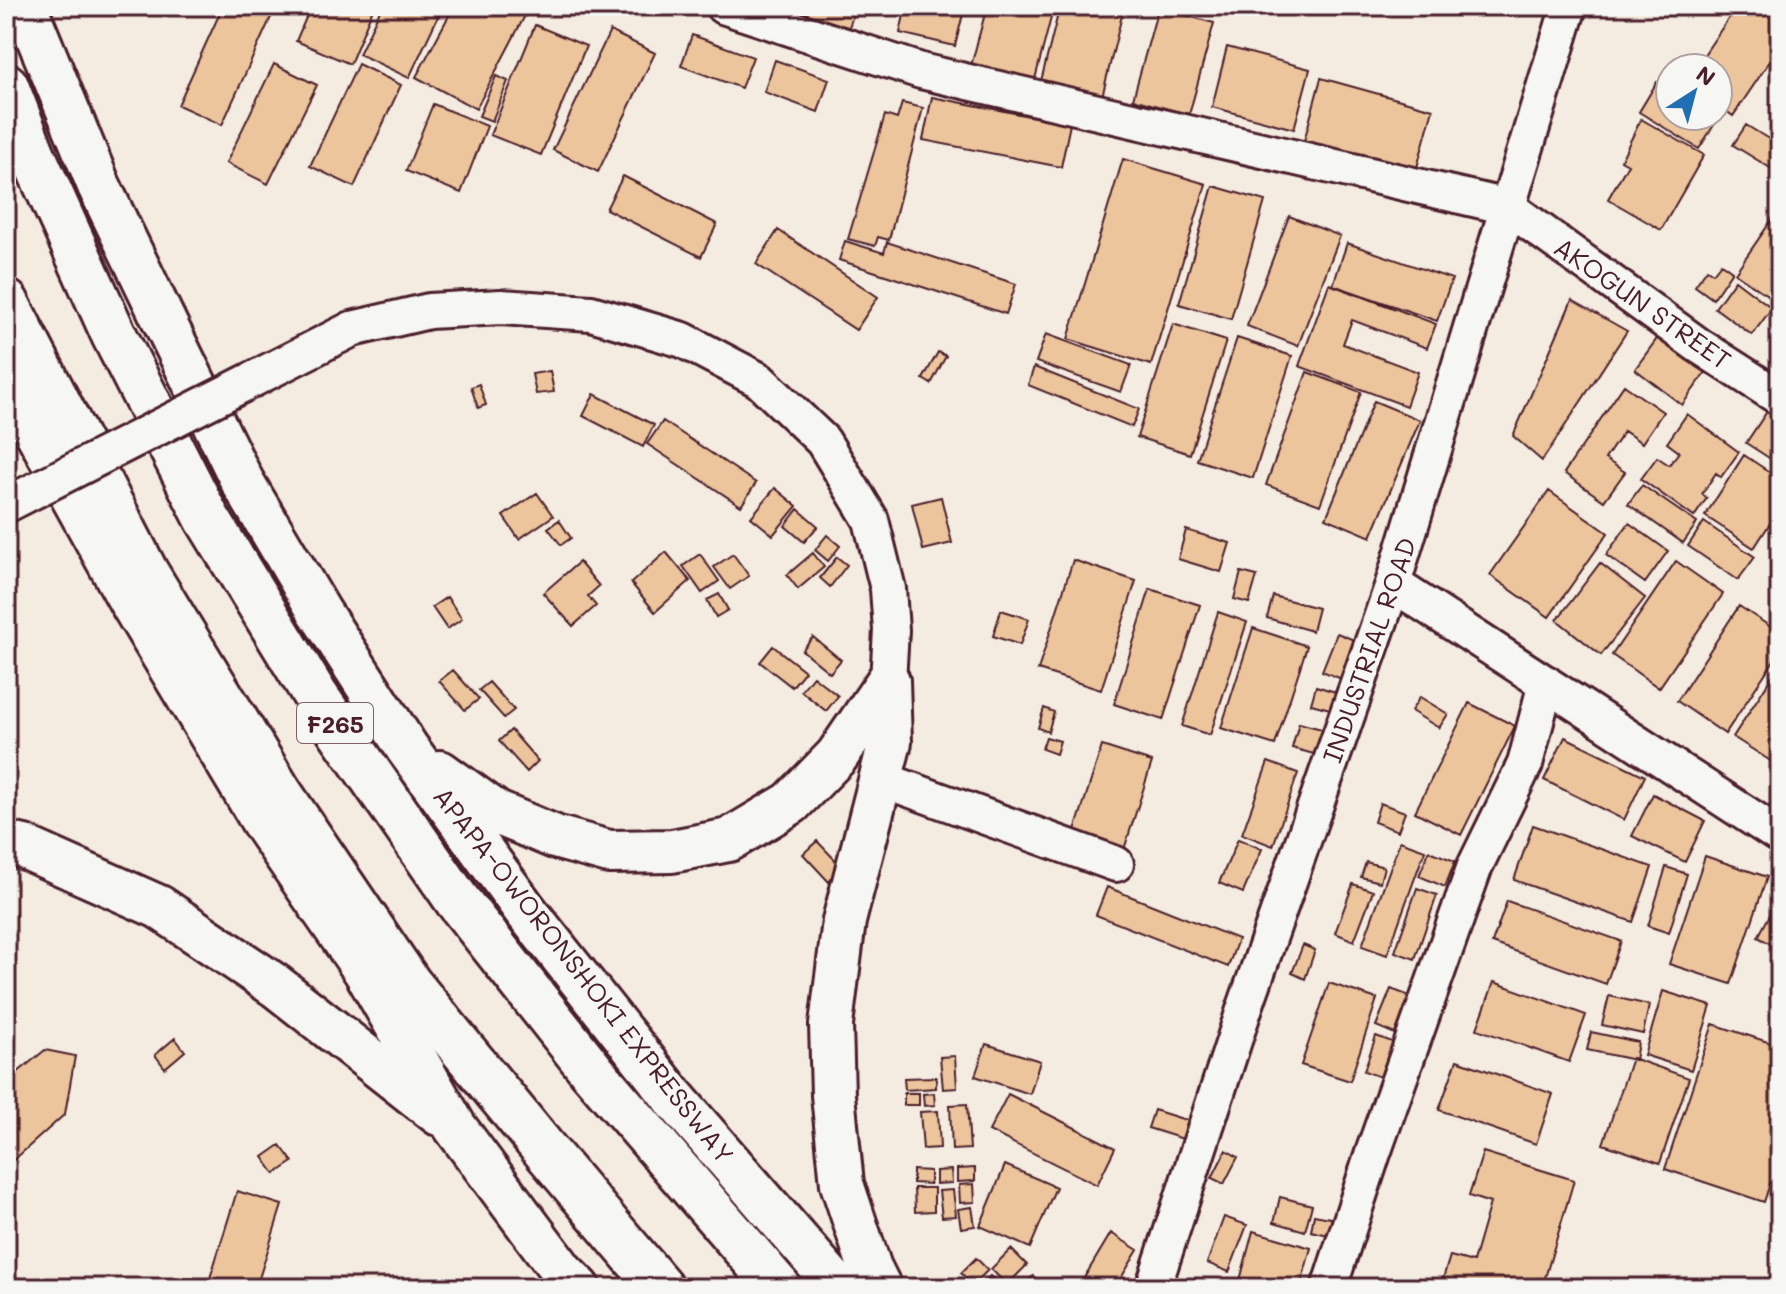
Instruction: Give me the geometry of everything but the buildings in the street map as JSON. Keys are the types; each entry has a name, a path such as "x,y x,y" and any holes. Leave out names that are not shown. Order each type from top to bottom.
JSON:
{"highway":[{"name":"APAPA-OWORONSHOKI EXPRESSWAY","path":"6,86 32,153 114,335 207,518 315,695 457,900 592,1071 779,1288"},
{"path":"6,302 146,573 279,792 409,984 661,1288"}],"main road":[{"name":"APAPA-OWORONSHOKI EXPRESSWAY","path":"25,6 99,186 242,481 319,611 407,748 525,910 674,1098 839,1288"},
{"path":"6,377 122,587 264,824 365,971 455,1127 562,1271 579,1288"},
{"path":"407,748 497,813 555,837 609,852 672,851 729,840 791,803 837,756 888,681"},
{"path":"880,1288 870,1268 842,1184 833,1095 831,1025 844,921 890,742 888,681"},
{"path":"6,843 24,847 159,907 276,986 455,1127"}],"street":[{"path":"723,6 921,71 1508,207"},
{"name":"INDUSTRIAL ROAD","path":"1153,1288 1245,1007 1393,584 1569,6"},
{"name":"AKOGUN STREET","path":"1508,207 1698,345 1780,398"},
{"path":"6,505 352,329 429,311 501,307 591,313 683,340 759,380 823,441 871,520 888,589 891,630 888,681"},
{"path":"1393,584 1780,836"},
{"path":"1329,1288 1373,1153 1475,866 1525,764 1546,683"},
{"path":"881,779 1116,864"}]}
